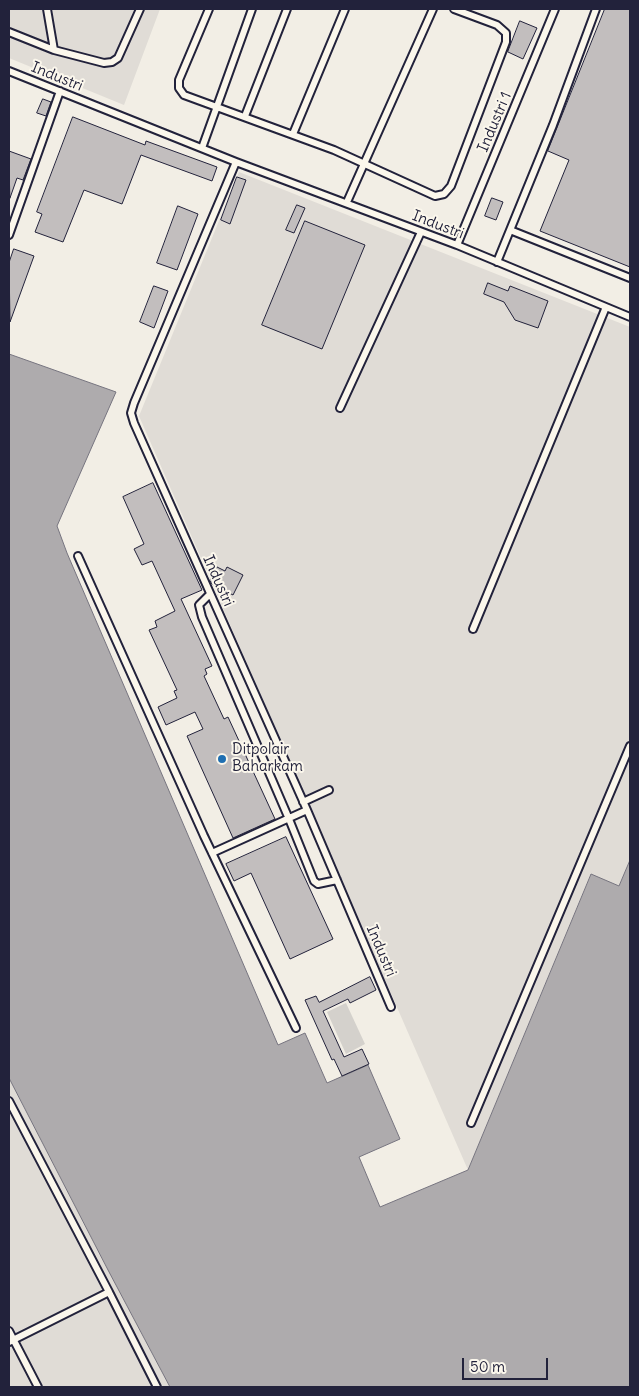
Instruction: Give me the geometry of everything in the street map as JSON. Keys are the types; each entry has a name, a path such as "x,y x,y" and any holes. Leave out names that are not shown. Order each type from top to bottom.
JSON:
{"lane":[{"path":"46,9 54,50"},
{"path":"9,32 54,50 104,63 112,62 118,58 140,9"},
{"path":"209,9 179,80 179,88 184,95 293,134 435,196 444,194 451,186 506,42 506,32 497,25 454,9"},
{"path":"202,148 215,106 252,9"},
{"path":"245,116 287,9"},
{"path":"293,134 345,9"},
{"path":"347,202 433,9"},
{"name":"Industri 1","path":"457,245 555,9"},
{"path":"497,262 553,125 596,9"},
{"name":"Industri","path":"9,71 236,162 347,202 457,245 630,317"},
{"path":"9,235 60,91"},
{"name":"Industri","path":"236,162 131,413 392,1007"},
{"path":"510,230 630,278"},
{"path":"340,408 420,232"},
{"path":"473,628 606,307"},
{"path":"78,556 212,853 296,1028"},
{"path":"210,594 199,606 202,617 289,818 314,881 318,884 337,880"},
{"path":"471,1123 630,746"},
{"path":"303,802 329,790"},
{"path":"212,853 307,810"},
{"path":"9,1101 157,1387"},
{"path":"11,1341 109,1292"},
{"path":"9,1330 11,1341 38,1387"}],"shaded area":[{"path":"9,9 160,9 124,105 9,58"},
{"path":"239,172 630,327 630,860 619,886 590,875 468,1170 139,416"},
{"path":"9,354 116,392 57,526 278,1045 305,1033 327,1083 368,1065 400,1139 359,1157 380,1207 468,1170 591,874 619,886 630,860 630,1387 170,1387 9,1078"},
{"path":"346,1003 365,1044 346,1054 327,1012"},
{"path":"9,1078 108,1270 170,1387 9,1387"}],"building":[{"path":"605,9 630,9 630,267 540,231 569,160 548,151"},
{"path":"520,21 537,28 523,59 508,52"},
{"path":"43,99 51,102 46,116 37,113"},
{"path":"73,117 145,145 146,141 217,167 212,181 141,155 122,204 84,190 63,242 35,232 42,214 37,212"},
{"path":"9,151 31,159 23,180 17,178 10,198"},
{"path":"237,177 246,180 230,224 221,220"},
{"path":"492,198 503,202 496,220 485,216"},
{"path":"297,205 305,208 294,233 286,230"},
{"path":"178,206 198,214 177,270 157,263"},
{"path":"305,221 365,245 322,349 262,325"},
{"path":"14,249 34,256 10,322 9,263"},
{"path":"488,283 508,291 510,286 548,301 538,328 515,320 504,302 484,294"},
{"path":"154,286 168,291 154,328 140,322"},
{"path":"153,483 202,590 181,599 212,666 205,669 207,674 204,676 224,719 228,717 275,819 233,838 187,736 203,729 195,712 166,725 158,707 177,698 174,691 177,690 149,630 157,627 155,621 175,611 152,561 142,565 134,549 144,544 123,497"},
{"path":"217,567 225,571 227,567 243,575 233,595 212,584 210,581"},
{"path":"286,837 333,939 290,959 251,873 234,881 226,864"},
{"path":"370,977 376,990 350,1003 348,999 323,1011 344,1057 362,1049 369,1064 342,1076 334,1059 332,1060 305,1000 316,996 319,1002"}],"place":[{"name":"Ditpolair Baharkam","path":"222,759"}]}
